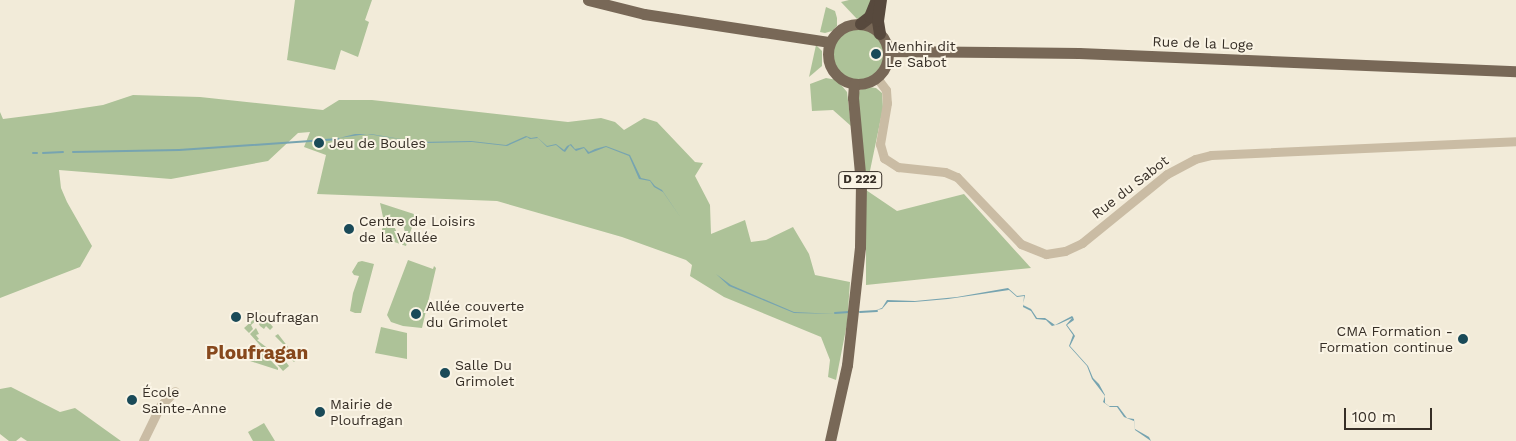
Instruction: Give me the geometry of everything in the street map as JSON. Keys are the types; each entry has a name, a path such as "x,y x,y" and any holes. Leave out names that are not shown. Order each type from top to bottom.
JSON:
{"highway":[{"path":"861,24 870,17 876,0"},
{"path":"880,34 878,21 881,0"}],"main road":[{"path":"588,0 644,14 830,42"},
{"path":"861,24 874,28 894,51 877,78 863,84 854,84 836,76 830,68 827,50 830,42 841,28 861,24"},
{"name":"Rue de la Loge","path":"894,51 1079,53 1516,71"},
{"name":"D 222","path":"830,441 847,365 858,276 861,184 853,98 854,84"}],"street":[{"name":"Rue du Sabot","path":"877,78 886,90 887,103 880,144 884,158 898,167 945,172 957,177 1021,244 1046,254 1065,251 1082,243 1166,174 1194,159 1212,155 1516,141"},
{"path":"142,441 160,406 175,391"}],"green space":[{"path":"295,0 372,0 365,20 369,22 358,57 341,50 335,70 287,60"},
{"path":"872,0 865,16 857,19 841,2"},
{"path":"826,7 835,11 837,26 832,31 825,33 820,32"},
{"path":"859,28 869,30 877,36 883,44 885,54 883,64 877,72 869,78 859,80 849,78 841,72 835,64 833,54 835,44 841,36 849,30"},
{"path":"816,45 822,51 822,66 809,77"},
{"path":"826,78 837,80 847,92 851,126 833,110 812,111 810,84"},
{"path":"868,87 876,88 882,93 883,108 866,190 857,99 860,90"},
{"path":"133,95 200,97 323,110 339,100 372,100 568,122 601,118 615,122 624,130 644,118 657,122 695,162 703,163 695,176 710,205 711,234 745,220 751,242 766,240 793,227 809,254 815,275 850,282 847,324 836,380 828,377 830,360 821,337 724,297 690,276 692,265 686,260 622,237 497,201 317,194 326,155 304,147 310,132 298,133 268,161 171,179 59,170 61,188 67,202 92,246 80,267 0,298 0,112 3,119 50,113 103,105"},
{"path":"866,190 897,211 964,194 1031,268 866,285"},
{"path":"380,203 417,215 409,235 405,233 403,223 394,226 397,233 408,239 406,246 380,237 384,222"},
{"path":"408,260 433,269 434,266 436,268 422,328 403,326 391,322 387,315"},
{"path":"358,262 374,264 361,313 355,313 350,311 353,293 359,276 354,275 352,272"},
{"path":"261,313 273,327 270,330 266,326 264,329 257,320 251,325 253,329 249,333 244,328"},
{"path":"381,327 407,333 407,359 375,353"},
{"path":"256,328 259,334 256,335 259,339 257,340 270,350 268,353 270,355 273,354 278,360 283,358 289,366 283,371 250,334"},
{"path":"278,334 292,352 296,349 300,355 294,362 287,355 290,351 275,336"},
{"path":"254,343 278,370 247,360 241,354"},
{"path":"11,387 60,412 75,408 121,441 27,441 21,437 16,441 9,441 0,434 0,389"},
{"path":"264,423 275,441 253,441 248,432"}],"water":[{"path":"355,134 367,134 339,138"},
{"path":"526,136 531,138 537,137 547,146 556,144 564,150 571,144 575,149 584,147 589,152 606,146 630,155 641,178 650,180 662,190 681,218 663,192 654,187 650,181 639,179 629,156 606,147 588,154 584,148 576,151 570,145 565,152 556,145 547,147 538,138 530,139 527,137 507,146 472,142 419,142 471,141 506,145"},
{"path":"716,274 731,285 794,312 836,314 794,313 729,286"},
{"path":"1008,288 1017,296 1025,295 1023,303 1024,296 1017,297 1009,290 948,299 914,302 888,302 882,309 876,310 882,308 887,300 915,301 957,297"},
{"path":"1023,305 1031,309 1037,318 1045,318 1055,325 1073,317 1074,320 1067,325 1075,336 1070,346 1088,366 1093,378 1099,384 1105,396 1092,379 1087,366 1069,346 1073,335 1066,325 1072,318 1059,324 1052,326 1046,320 1036,319 1031,311 1023,307"},
{"path":"1105,396 1105,403 1109,406 1118,406 1127,418 1134,419 1135,429 1149,437 1151,441 1135,430 1134,421 1124,417 1117,407 1110,407 1103,402"}],"waterway":[{"path":"73,152 179,150 339,139"},
{"path":"43,153 63,152"},
{"path":"860,312 877,311"},
{"path":"835,313 849,312"}],"place":[{"name":"Menhir dit Le Sabot","path":"876,54"},
{"name":"Jeu de Boules","path":"319,143"},
{"name":"Centre de Loisirs de la Vallée","path":"349,229"},
{"name":"Allée couverte du Grimolet","path":"416,314"},
{"name":"Ploufragan","path":"236,317"},
{"name":"CMA Formation - Formation continue","path":"1463,339"},
{"name":"Salle Du Grimolet","path":"445,373"},
{"name":"École Sainte-Anne","path":"132,400"},
{"name":"Mairie de Ploufragan","path":"320,412"}],"district":[{"name":"Ploufragan","path":"257,353"}]}
